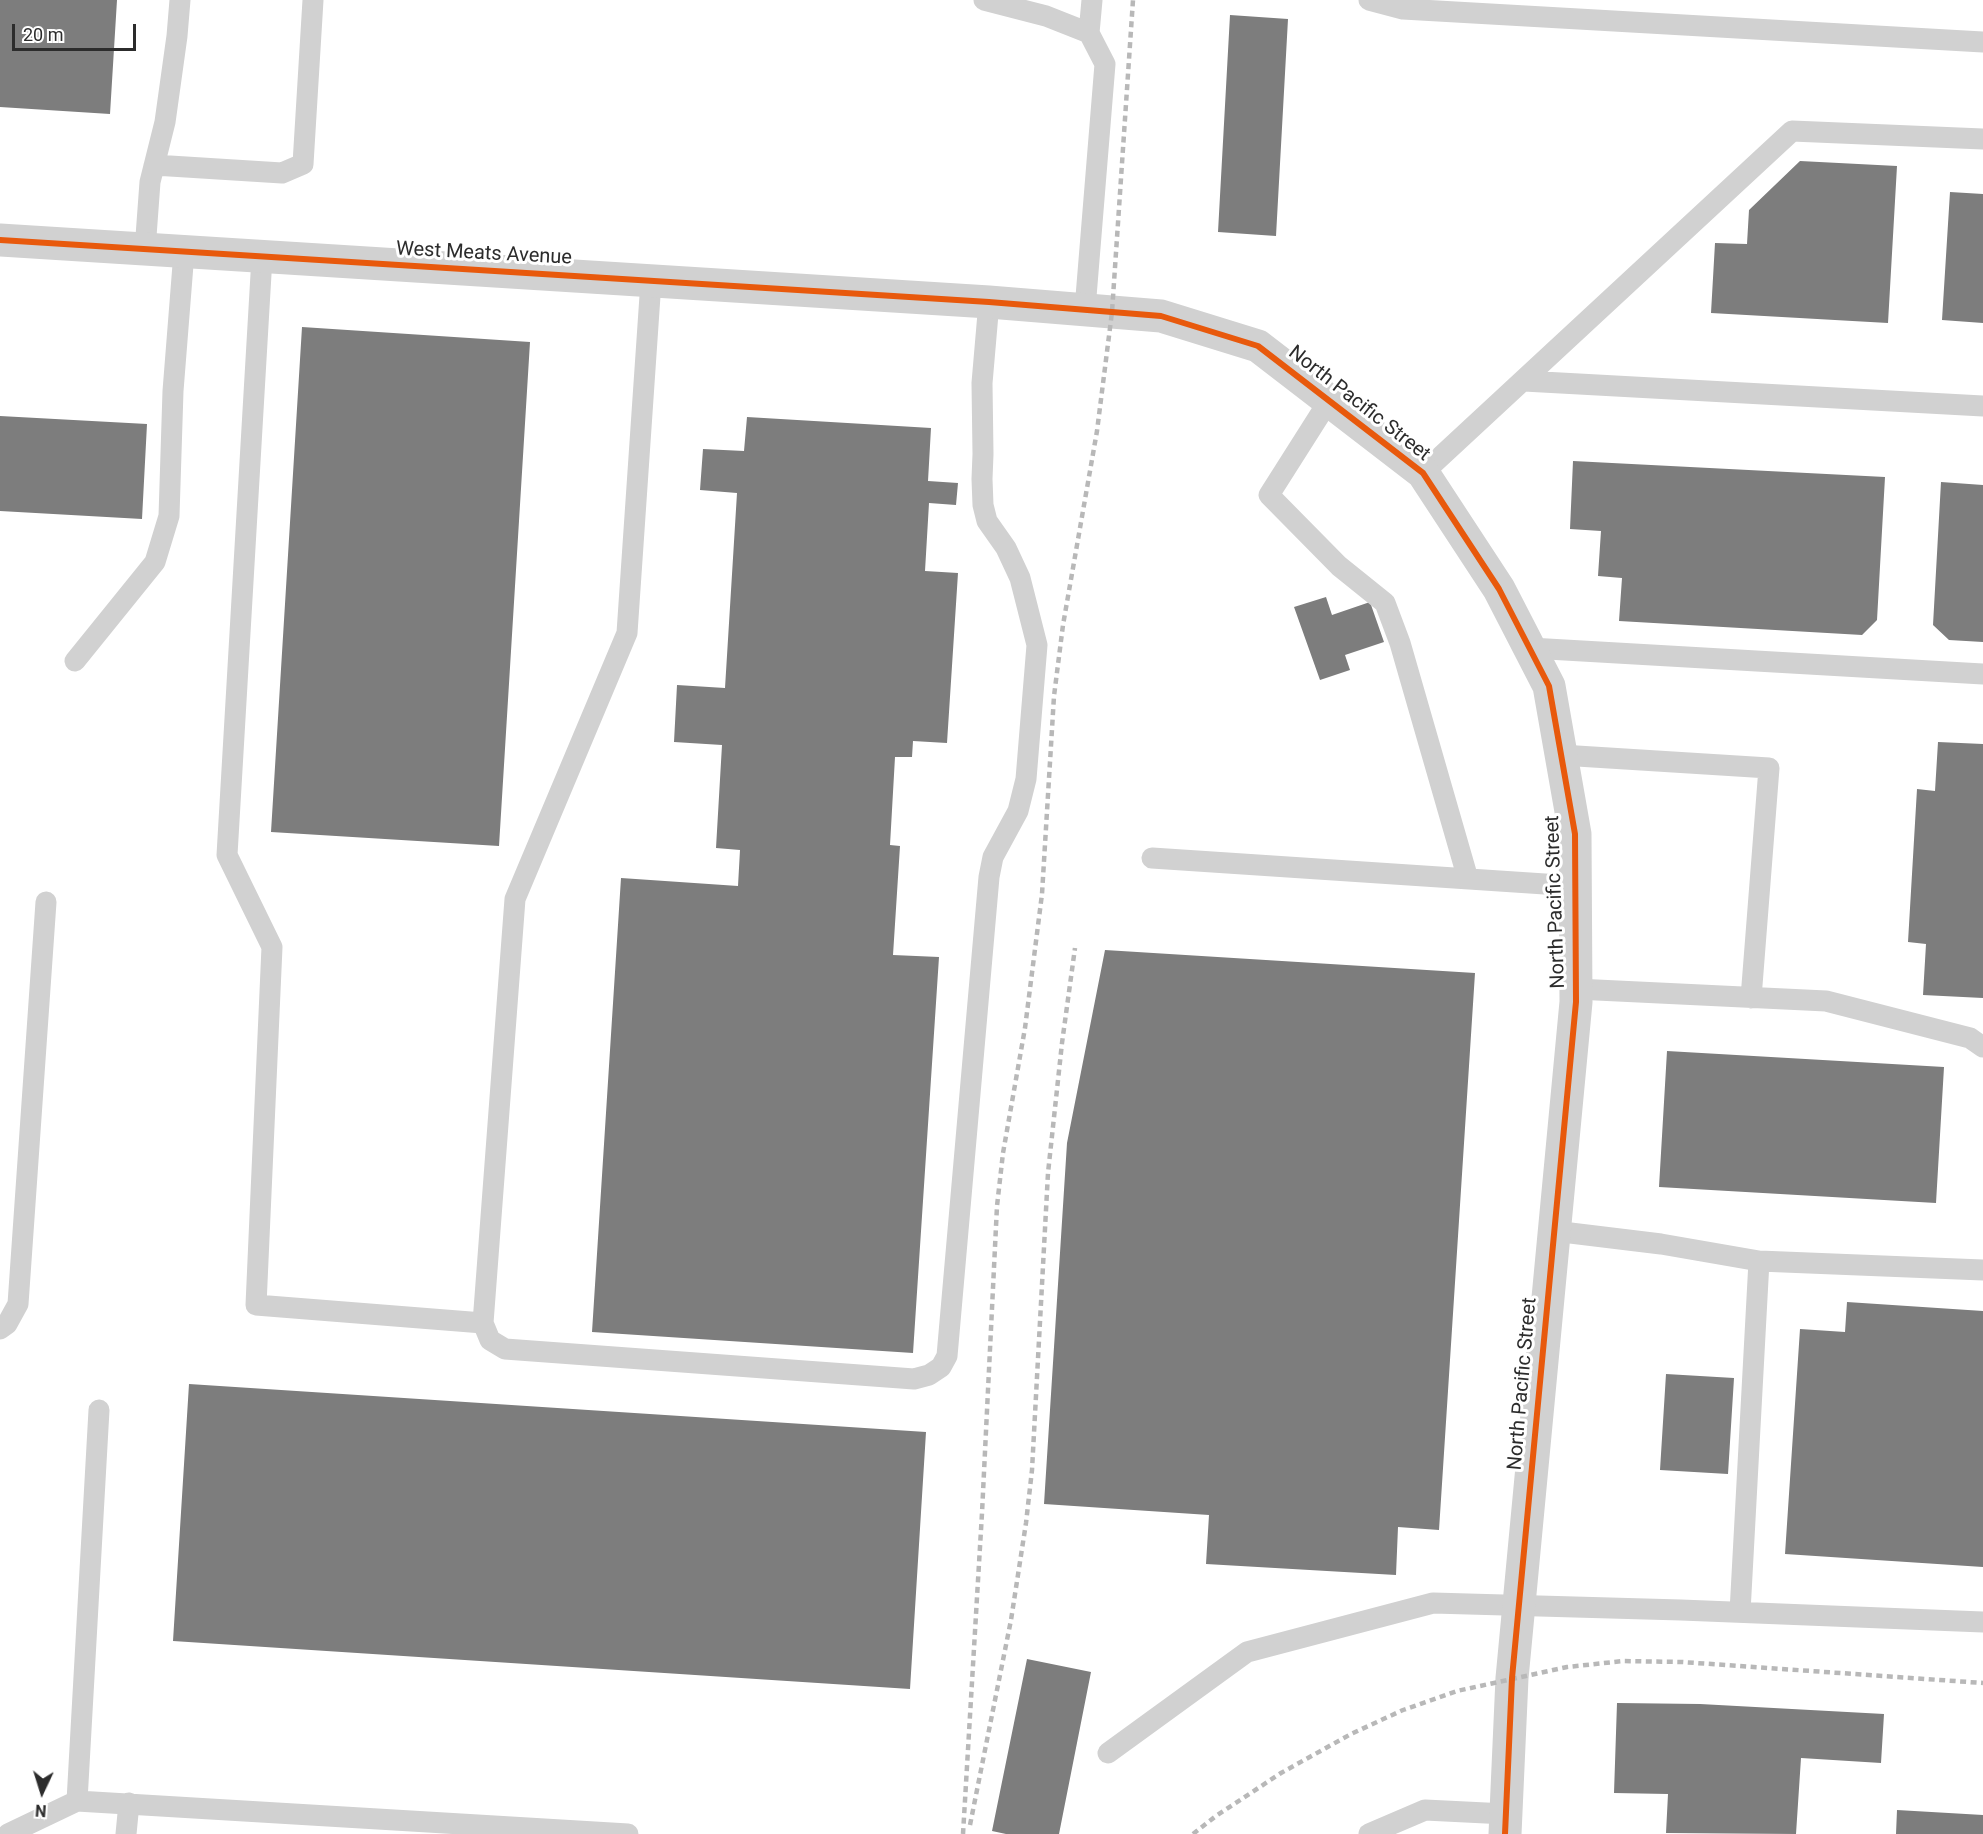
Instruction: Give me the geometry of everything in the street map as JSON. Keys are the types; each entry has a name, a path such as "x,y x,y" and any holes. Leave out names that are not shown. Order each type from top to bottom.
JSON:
{"street":[{"name":"West Meats Avenue","path":"0,240 977,301"},
{"name":"North Pacific Street","path":"977,301 1161,316 1258,346 1423,473 1498,589 1549,687 1575,834 1576,989 1512,1678 1506,1824"}],"lane":[{"path":"145,250 150,182 165,122 180,0"},
{"path":"154,165 282,173 303,164 313,0"},
{"path":"984,0 1046,16 1089,33"},
{"path":"1085,309 1105,64 1089,33 1092,0"},
{"path":"1369,0 1403,9 1983,42"},
{"path":"1423,473 1792,131 1983,139"},
{"path":"75,661 155,562 169,516 173,391 184,252"},
{"path":"262,257 227,855 272,947 256,1305 483,1323"},
{"path":"651,281 627,633 514,899 483,1323 490,1340 505,1349 891,1378 914,1379 929,1375 941,1367 947,1356 988,877 993,857 1017,811 1026,778 1037,645 1020,578 1006,548 987,521 983,505 982,383 977,301"},
{"path":"1524,381 1983,406"},
{"path":"1328,402 1269,495 1339,566 1385,603 1400,643 1468,879"},
{"path":"1530,648 1983,674"},
{"path":"1561,756 1769,768 1752,998"},
{"path":"1152,858 1575,886"},
{"path":"0,1329 6,1324 18,1304 46,902"},
{"path":"1576,989 1826,1001 1970,1038 1983,1047"},
{"path":"1554,1231 1660,1244 1759,1261 1983,1270"},
{"path":"1740,1612 1759,1261"},
{"path":"76,1801 99,1410"},
{"path":"1108,1753 1247,1652 1433,1603 1519,1604 1983,1622"},
{"path":"8,1834 76,1801 628,1834"},
{"path":"126,1834 129,1803"},
{"path":"1369,1834 1425,1810 1506,1824"}],"building":[{"path":"0,0 117,0 110,114 0,107"},
{"path":"1230,15 1288,19 1276,236 1218,232"},
{"path":"1800,161 1897,166 1888,323 1711,313 1715,243 1747,244 1749,210"},
{"path":"1950,192 1983,194 1983,323 1942,320"},
{"path":"302,327 530,342 499,846 271,832"},
{"path":"0,416 147,424 142,519 0,511"},
{"path":"747,417 931,428 928,481 958,483 956,505 929,503 925,571 958,573 947,743 913,741 912,757 895,757 890,845 900,846 893,955 939,957 913,1353 592,1332 621,878 738,886 740,850 716,848 722,745 674,742 677,685 725,688 737,493 700,490 703,449 744,451"},
{"path":"1573,461 1885,477 1877,620 1862,635 1619,621 1622,578 1598,576 1601,531 1570,529"},
{"path":"1941,482 1983,485 1983,642 1949,640 1933,625"},
{"path":"1326,597 1332,615 1370,602 1384,642 1345,655 1350,670 1320,680 1294,607"},
{"path":"1938,742 1983,744 1983,998 1923,995 1926,944 1908,942 1917,789 1935,791"},
{"path":"1105,950 1475,973 1439,1530 1398,1527 1396,1575 1206,1564 1209,1515 1044,1504 1067,1143"},
{"path":"1667,1051 1944,1067 1936,1203 1659,1187"},
{"path":"1847,1302 1983,1311 1983,1567 1785,1554 1800,1329 1845,1332"},
{"path":"1666,1374 1734,1378 1728,1474 1660,1470"},
{"path":"189,1384 926,1432 910,1689 173,1641"},
{"path":"1027,1659 1091,1672 1059,1834 1006,1834 992,1831"},
{"path":"1617,1703 1700,1704 1884,1714 1881,1763 1801,1758 1796,1834 1666,1833 1668,1794 1614,1793"},
{"path":"1897,1810 1983,1815 1983,1834 1896,1834"}],"railway":[{"path":"963,1834 997,1206 1003,1153 1025,1028 1042,894 1054,696 1063,625 1097,431 1112,312 1133,0"},
{"path":"970,1825 1011,1620 1026,1523 1032,1470 1048,1173 1075,948"},
{"path":"1193,1834 1281,1773 1351,1734 1403,1710 1457,1691 1567,1667 1623,1661 1682,1662 1983,1683"}],"cycle path":[{"path":"0,240 989,302 1161,316 1258,346 1423,473 1499,589 1549,686 1575,834 1576,1002 1512,1678 1505,1834"}]}
